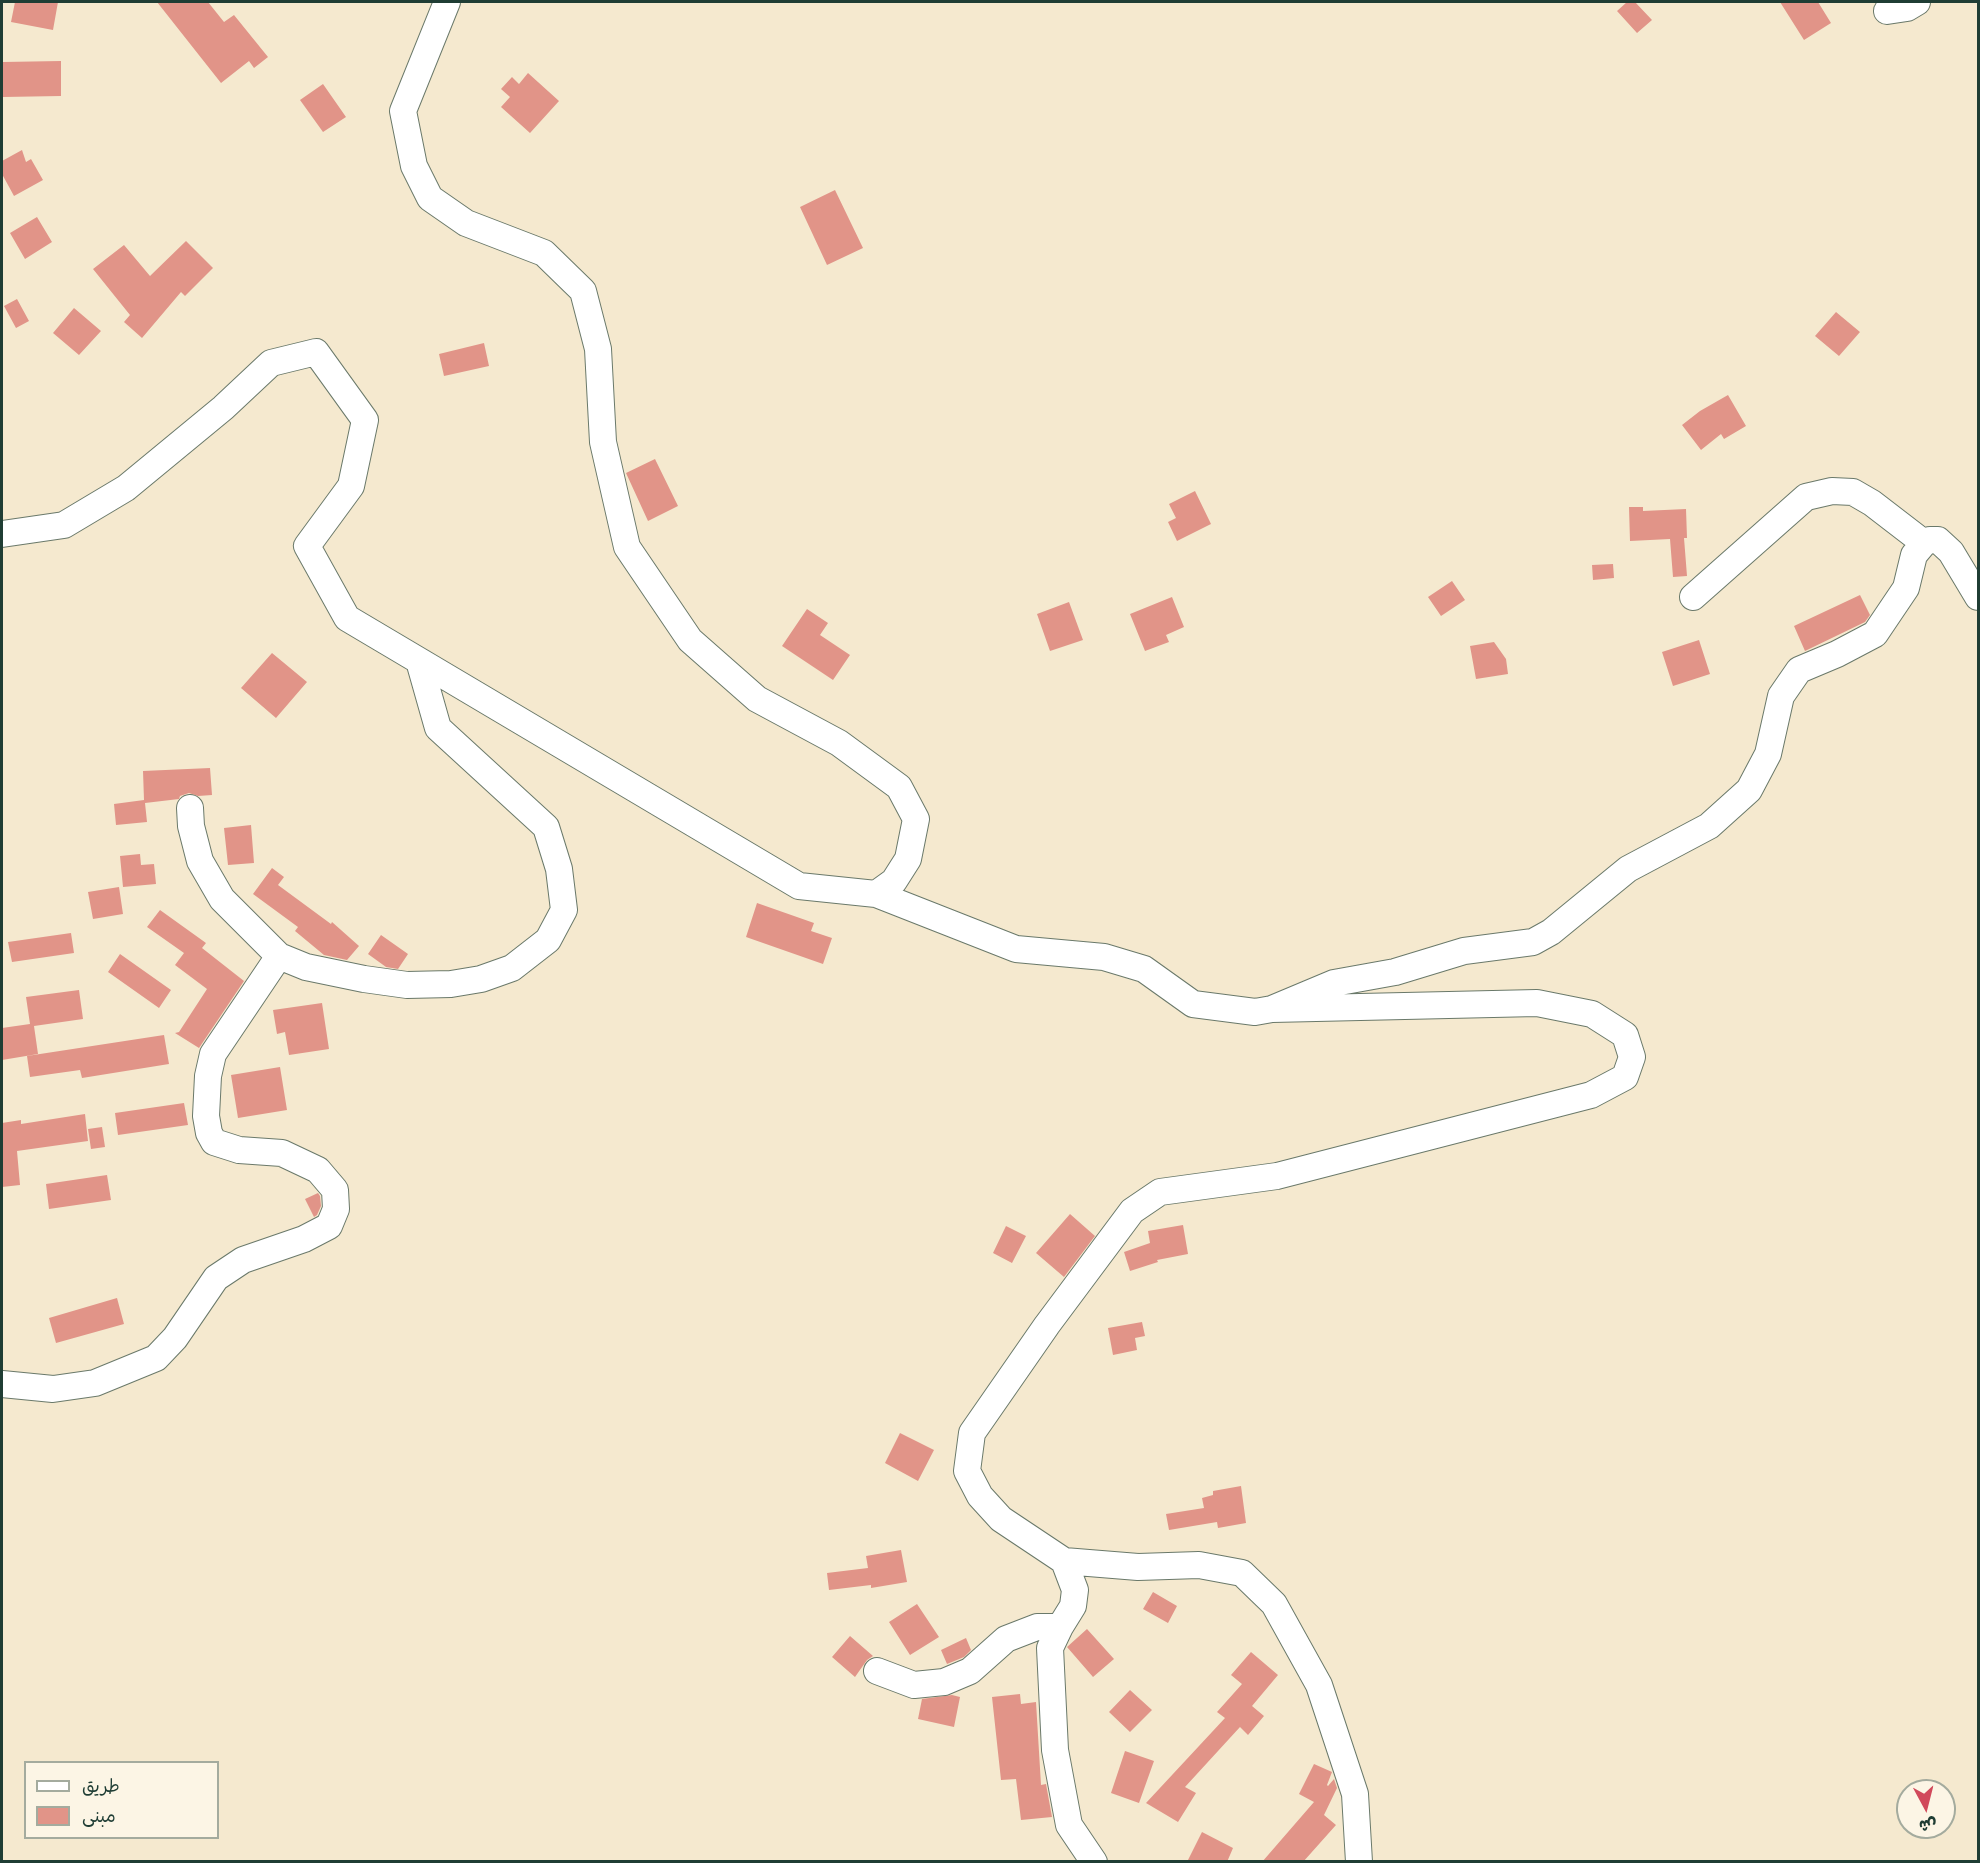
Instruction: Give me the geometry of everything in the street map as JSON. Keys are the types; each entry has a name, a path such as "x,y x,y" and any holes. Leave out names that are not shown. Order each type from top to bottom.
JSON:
{"street":[{"path":"447,2 403,111 414,166 430,198 466,223 544,253 583,291 598,349 603,442 627,547 690,640 757,699 839,743 899,788 916,819 908,859 894,881 876,894"},
{"path":"1887,11 1906,8 1917,2"},
{"path":"2,534 64,525 126,488 223,408 271,363 315,352 365,420 351,486 307,546 347,618 799,886 876,894 1016,949 1104,957 1144,969 1193,1004 1255,1012 1272,1009 1537,1003 1592,1014 1625,1035 1632,1057 1625,1077 1592,1095 1277,1176 1160,1192 1132,1211 1047,1325 972,1433 966,1471 980,1496 1001,1519 1064,1561 1138,1567 1199,1565 1242,1574 1274,1604 1319,1685 1330,1718 1355,1794 1359,1862"},
{"path":"1694,597 1806,496 1832,491 1853,492 1872,503 1924,543"},
{"path":"1272,1009 1334,983 1395,972 1464,951 1533,942 1551,932 1628,868 1709,826 1749,790 1768,754 1781,696 1799,670 1837,654 1875,634 1906,588 1914,555 1924,543 1938,540 1951,552 1978,597"},
{"path":"190,808 191,826 200,861 222,899 279,956 306,967 407,985 451,984 481,979 512,968 548,940 564,910 559,869 546,827 438,728 419,661"},
{"path":"2,1384 53,1389 95,1383 156,1358 175,1338 216,1278 243,1260 304,1239 329,1226 336,1209 335,1190 318,1170 282,1153 231,1148 214,1142 209,1133 206,1116 208,1076 213,1054 279,956"},
{"path":"1064,1561 1076,1590 1073,1606 1050,1648 1055,1750 1069,1825 1094,1862"},
{"path":"878,1671 914,1685 944,1682 970,1671 1006,1639 1037,1627 1060,1627"}],"building":[{"path":"15,2 58,2 53,30 11,22"},
{"path":"157,2 208,2 224,22 234,15 268,57 254,68 249,61 221,83"},
{"path":"1627,2 1635,2 1652,20 1637,33 1617,11"},
{"path":"1780,2 1818,2 1831,23 1804,40"},
{"path":"61,61 61,96 3,97 3,62"},
{"path":"528,73 559,101 530,133 501,107 510,97 501,89 512,77 519,84"},
{"path":"323,84 346,117 323,132 300,100"},
{"path":"22,150 26,162 31,159 43,180 14,196 2,174 2,161"},
{"path":"835,190 863,248 827,265 800,207"},
{"path":"37,217 52,242 25,259 10,233"},
{"path":"186,241 213,268 185,296 181,292 142,338 124,322 130,315 93,269 124,245 150,276"},
{"path":"17,299 29,321 16,328 4,306"},
{"path":"74,308 101,331 79,355 53,333"},
{"path":"1836,312 1860,332 1839,356 1815,336"},
{"path":"484,343 489,366 444,376 439,354"},
{"path":"1728,395 1746,426 1724,439 1721,434 1701,450 1682,425 1700,411"},
{"path":"655,459 678,506 648,521 626,473"},
{"path":"1195,491 1211,524 1177,541 1168,522 1176,518 1169,504"},
{"path":"1629,507 1643,507 1643,511 1686,509 1687,538 1684,538 1687,576 1673,577 1670,539 1630,541"},
{"path":"1613,564 1614,578 1593,580 1592,565"},
{"path":"1452,581 1465,600 1441,616 1428,597"},
{"path":"1860,595 1870,615 1865,622 1805,651 1794,626"},
{"path":"1172,597 1184,627 1166,635 1169,642 1145,651 1130,614"},
{"path":"1069,602 1083,640 1050,651 1037,614"},
{"path":"807,609 828,623 820,635 850,655 833,680 782,646"},
{"path":"1699,640 1710,674 1673,686 1662,652"},
{"path":"1494,642 1506,659 1508,674 1476,679 1470,646"},
{"path":"272,653 307,682 276,718 241,688"},
{"path":"210,768 212,795 198,796 189,793 180,796 179,799 145,803 147,822 116,825 114,804 144,800 143,771"},
{"path":"251,825 254,863 228,865 224,828"},
{"path":"140,854 141,865 154,864 156,884 123,887 120,856"},
{"path":"272,868 284,877 278,885 331,924 332,922 359,946 347,960 324,955 295,931 298,927 253,894"},
{"path":"119,887 123,914 93,919 88,892"},
{"path":"757,903 814,923 811,931 832,938 823,964 746,937"},
{"path":"160,910 206,943 202,948 244,981 199,1048 175,1033 179,1032 207,989 175,965 184,953 147,927"},
{"path":"71,933 74,953 12,962 8,942"},
{"path":"381,935 408,954 398,969 386,967 368,954"},
{"path":"120,954 171,990 159,1008 108,972"},
{"path":"79,990 83,1019 34,1026 38,1054 2,1060 2,1028 30,1024 26,997"},
{"path":"322,1003 329,1049 289,1055 285,1032 277,1034 273,1010"},
{"path":"164,1035 169,1064 82,1078 80,1070 30,1077 27,1056"},
{"path":"280,1067 287,1110 238,1118 231,1075"},
{"path":"184,1103 188,1125 118,1135 115,1113"},
{"path":"85,1114 88,1141 17,1151 20,1185 2,1187 2,1123 21,1120 21,1124"},
{"path":"102,1127 105,1147 91,1149 88,1129"},
{"path":"107,1175 111,1200 49,1209 46,1184"},
{"path":"318,1193 321,1206 314,1217 305,1199"},
{"path":"1070,1214 1095,1236 1064,1277 1036,1253"},
{"path":"1183,1225 1188,1254 1157,1260 1158,1262 1130,1271 1124,1252 1150,1243 1148,1231"},
{"path":"1006,1226 1026,1236 1012,1263 993,1253"},
{"path":"117,1298 124,1324 56,1343 49,1318"},
{"path":"1142,1322 1145,1336 1135,1338 1137,1350 1113,1355 1108,1328"},
{"path":"900,1433 934,1450 918,1481 885,1463"},
{"path":"1241,1486 1246,1523 1218,1528 1217,1522 1169,1530 1166,1514 1204,1508 1202,1498 1213,1495 1213,1491"},
{"path":"901,1550 907,1582 871,1588 871,1585 829,1590 827,1573 868,1568 866,1556"},
{"path":"1153,1592 1177,1606 1168,1623 1143,1609"},
{"path":"917,1604 939,1637 910,1655 889,1622"},
{"path":"1087,1629 1114,1659 1093,1677 1067,1647"},
{"path":"850,1636 873,1656 867,1660 855,1677 832,1657"},
{"path":"966,1638 971,1650 964,1657 947,1664 941,1650"},
{"path":"1251,1652 1278,1675 1252,1706 1264,1716 1248,1735 1240,1727 1185,1787 1196,1793 1178,1822 1146,1803 1225,1718 1217,1712 1242,1684 1231,1675"},
{"path":"1130,1690 1152,1710 1130,1732 1109,1712"},
{"path":"1020,1694 1021,1704 1036,1702 1041,1785 1046,1784 1052,1817 1021,1820 1016,1779 1001,1780 992,1697"},
{"path":"952,1695 960,1697 954,1727 918,1719 922,1699"},
{"path":"1125,1751 1154,1761 1139,1803 1111,1793"},
{"path":"1314,1764 1332,1772 1327,1785 1334,1779 1337,1788 1324,1815 1336,1825 1303,1862 1262,1862 1314,1802 1299,1794"},
{"path":"1202,1832 1233,1848 1227,1862 1187,1862"}]}
